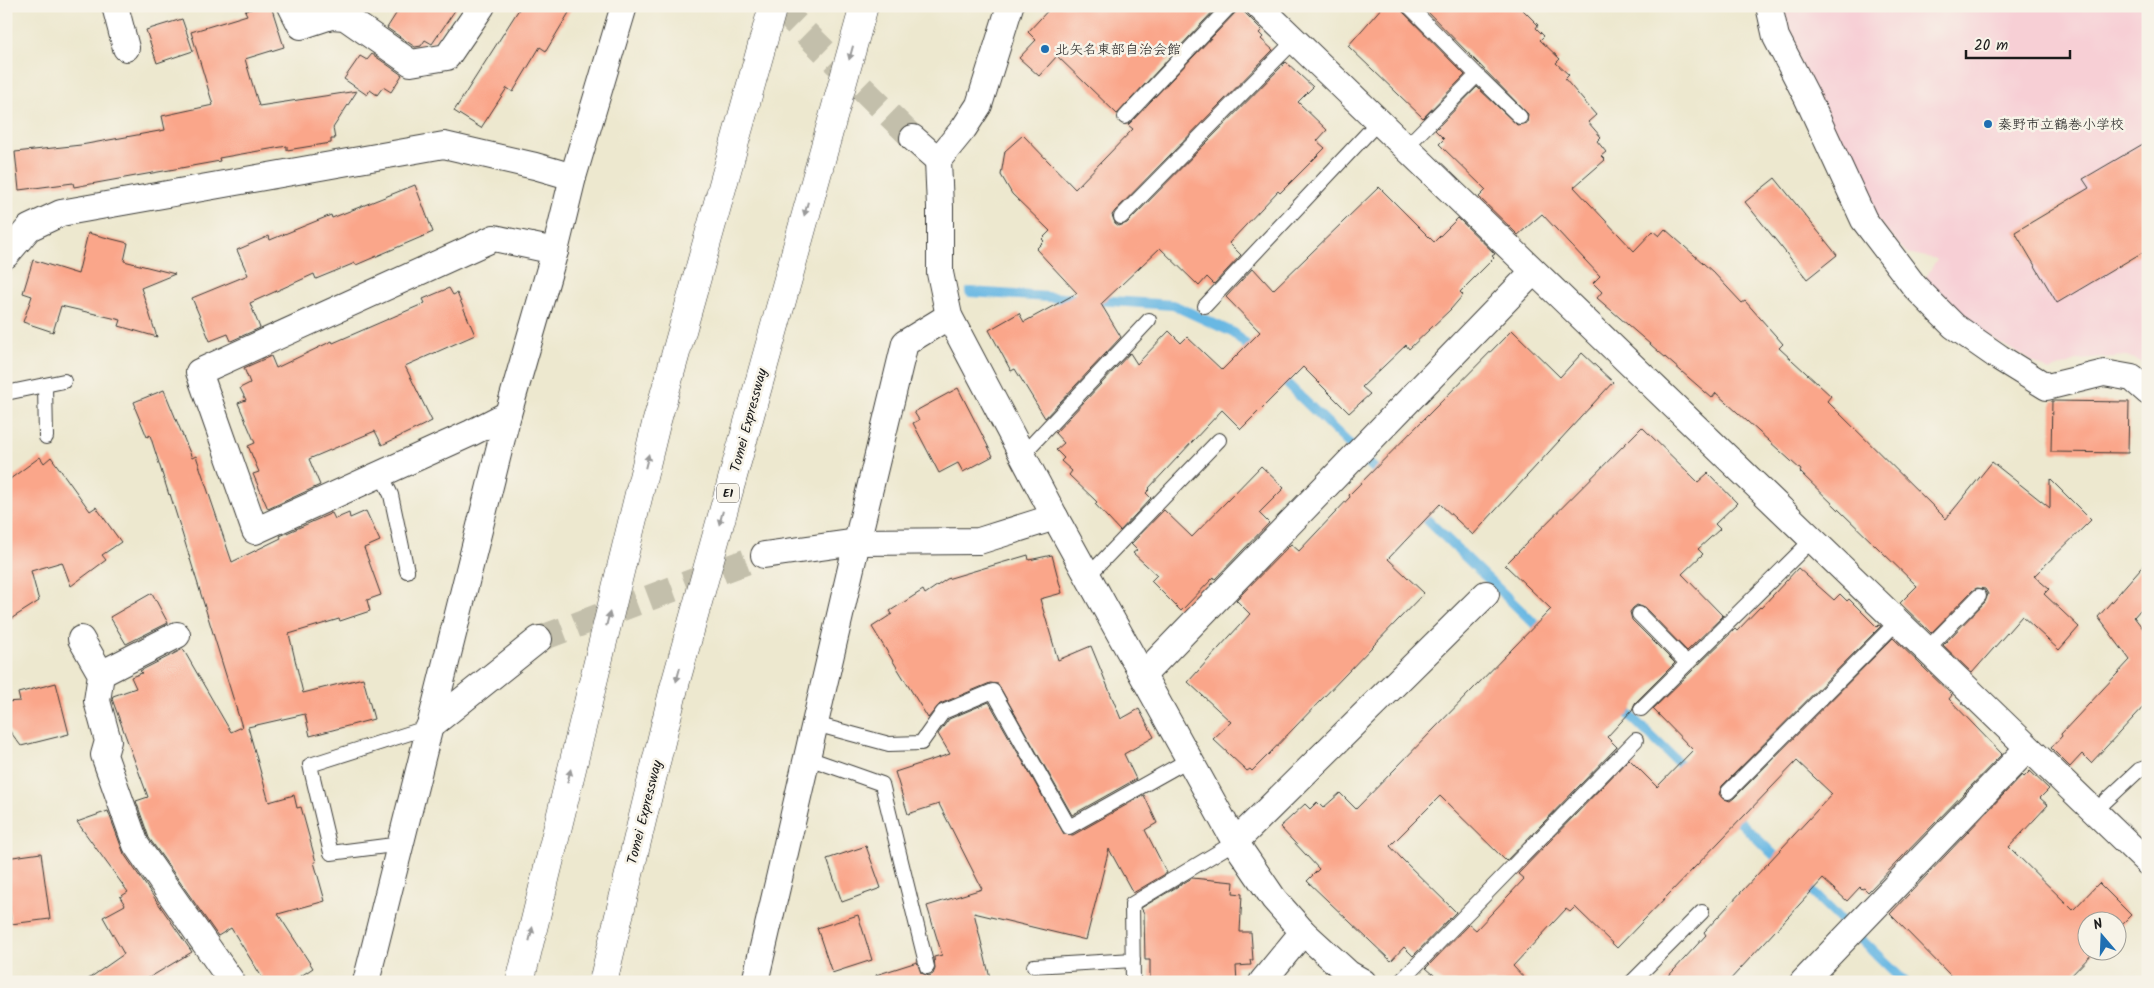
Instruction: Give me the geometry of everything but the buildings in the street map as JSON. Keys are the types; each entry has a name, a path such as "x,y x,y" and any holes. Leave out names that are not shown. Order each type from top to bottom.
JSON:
{"highway":[{"path":"520,982 656,424 773,6"},
{"name":"Tomei Expressway","path":"603,982 674,688 864,6"}],"street":[{"path":"115,6 126,48"},
{"path":"291,6 301,26 332,11 345,17 411,62 448,57 482,6"},
{"path":"366,982 508,414 555,251 573,177 624,6"},
{"path":"1010,6 979,105 964,128 938,160 940,273 948,316 1055,516 1235,842 1274,899 1303,932 1349,974 1363,982"},
{"path":"1259,6 2148,863"},
{"path":"1769,6 1776,37 1807,97 1864,220 1915,287 1954,326 2000,358 2047,387 2104,373 2132,378 2148,392"},
{"path":"913,138 938,160"},
{"path":"6,255 29,228 61,213 444,145 535,166 573,177"},
{"path":"508,414 471,433 255,531 199,372 494,238 555,251"},
{"path":"1143,675 1533,272"},
{"path":"755,982 905,343 948,316"},
{"path":"764,555 857,542 980,541 1055,516"},
{"path":"1235,842 1486,594"},
{"path":"101,674 176,635"},
{"path":"81,639 101,674 97,701 108,741 104,755 136,845 224,979"},
{"path":"429,727 539,639"},
{"path":"1803,982 2028,748"},
{"path":"1262,982 1303,932"}],"lane":[{"path":"1124,117 1230,6"},
{"path":"1410,6 1520,116"},
{"path":"1122,216 1295,40"},
{"path":"1406,147 1477,75"},
{"path":"1205,306 1379,121"},
{"path":"1022,455 1149,320"},
{"path":"6,393 64,381"},
{"path":"45,385 46,437"},
{"path":"1088,576 1220,440"},
{"path":"381,474 391,496 407,571"},
{"path":"1641,709 1811,540"},
{"path":"1926,650 1979,596"},
{"path":"1639,614 1688,663"},
{"path":"1728,792 1897,622"},
{"path":"816,724 889,744 921,743 943,712 993,691 1069,827 1190,759"},
{"path":"401,844 331,853 310,765 429,727"},
{"path":"1400,982 1636,740"},
{"path":"808,758 882,784 927,967"},
{"path":"2094,812 2139,770 2148,767"},
{"path":"1133,982 1132,904 1235,842"},
{"path":"1632,982 1702,912"},
{"path":"1034,966 1133,960"}],"shaded area":[{"name":"秦野市立鶴巻小学校","path":"1784,6 2148,6 2148,364 2126,356 2079,360 2049,371 1962,321 1923,282 1937,259 1906,253 1873,215 1785,32"}],"waterway":[{"path":"970,292 1173,305 1234,333 1257,355"},
{"path":"1278,375 1384,478"},
{"path":"1416,509 1544,633"},
{"path":"1619,705 1688,772"},
{"path":"1731,813 1783,864"},
{"path":"1803,883 1905,982"}],"tunnel":[{"path":"778,6 913,138"},
{"path":"539,639 764,555"}],"place":[{"name":"北矢名東部自治会館","path":"1045,49"},
{"name":"秦野市立鶴巻小学校","path":"1988,124"}]}
